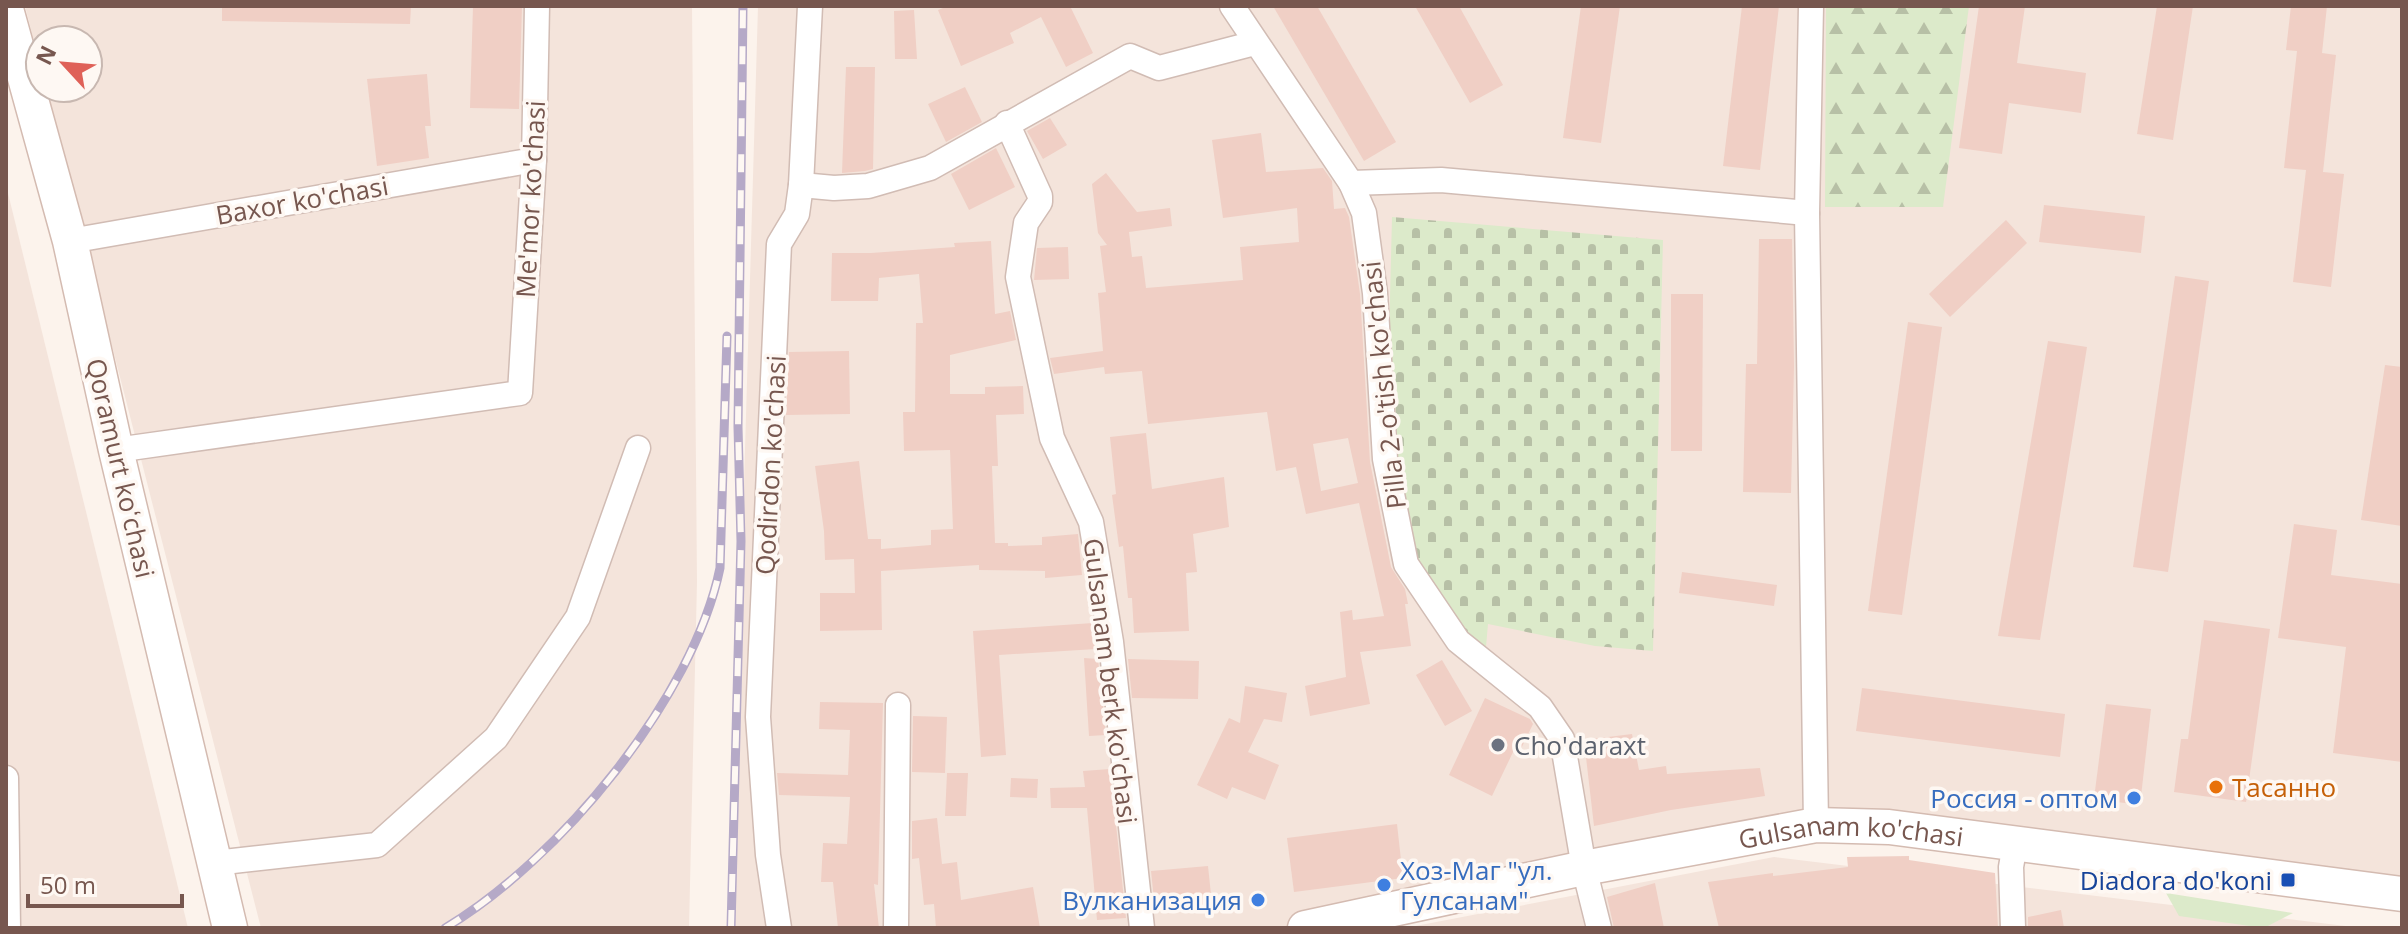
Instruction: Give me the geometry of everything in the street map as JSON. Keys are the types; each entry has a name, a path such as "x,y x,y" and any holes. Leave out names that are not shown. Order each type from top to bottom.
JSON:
{"main road":[{"name":"Qoramurt koʻchasi","path":"6,9 70,241 116,450 230,928"},
{"name":"Qoramurt koʻchasi","path":"6,60 104,454 212,928"},
{"name":"Gulsanam ko'chasi","path":"1305,928 1344,924 1584,868 1816,825 1889,827 2402,894"}],"street":[{"name":"Me'mor ko'chasi","path":"116,450 520,393 534,160 537,6"},
{"name":"Qodirdon ko'chasi","path":"779,928 768,855 758,717 779,244 797,214 801,185 810,6"},
{"name":"Pilla 2-o'tish ko'chasi","path":"1232,6 1351,183 1364,213 1375,293 1385,459 1406,564 1458,641 1540,707 1562,739 1584,868 1599,928"},
{"path":"1811,6 1807,213 1816,825"},
{"path":"801,185 850,188 930,168 1130,56 1159,68 1255,43"},
{"name":"Gulsanam berk ko'chasi","path":"1007,123 1040,196 1040,202 1026,223 1018,277 1052,438 1091,522 1111,642 1142,928"},
{"name":"Baxor ko'chasi","path":"70,241 534,160"},
{"path":"1351,183 1441,180 1807,213"},
{"path":"215,863 377,845 496,738 578,617 638,448"},
{"path":"896,928 898,705"},
{"path":"6,778 8,928"},
{"path":"2013,928 2011,867 2015,844"}],"shaded area":[{"path":"25,6 692,6 697,582 689,928 261,928 50,104 104,104 104,24 30,24"},
{"path":"758,6 2402,6 2402,894 1889,827 1305,928 731,928"},
{"path":"6,185 188,928 6,928"},
{"path":"1774,857 2362,928 1405,928"}],"green space":[{"path":"1826,6 1969,6 1943,207 1825,207"},
{"path":"1392,217 1663,240 1653,651 1595,646 1488,624 1486,647 1448,619 1413,559 1387,416"},
{"path":"2166,893 2293,913 2264,928 2179,916"}],"building":[{"path":"222,6 411,6 410,24 222,21"},
{"path":"473,6 522,6 519,109 470,108"},
{"path":"948,6 1070,6 1093,53 1066,67 1041,17 1010,33 1014,43 961,66 938,10"},
{"path":"1273,6 1317,6 1396,142 1364,161"},
{"path":"1415,6 1459,6 1503,85 1470,103"},
{"path":"1581,6 1620,6 1601,143 1563,138"},
{"path":"1742,6 1779,6 1760,170 1723,166"},
{"path":"1979,6 2025,6 2017,63 2086,73 2081,113 2009,103 2002,154 1959,148"},
{"path":"2157,6 2193,6 2173,140 2137,134"},
{"path":"2291,6 2327,6 2322,53 2336,55 2323,172 2344,174 2331,287 2293,282 2306,170 2284,168 2297,51 2286,50"},
{"path":"914,10 917,59 895,59 894,11"},
{"path":"846,67 875,67 873,169 842,173"},
{"path":"427,74 431,126 425,126 429,158 377,166 367,79"},
{"path":"965,87 982,122 946,142 928,104"},
{"path":"1050,118 1067,145 1043,159 1027,131"},
{"path":"1261,133 1266,172 1323,168 1332,181 1334,209 1345,208 1349,217 1360,294 1370,462 1391,567 1405,589 1411,646 1360,652 1370,704 1310,716 1305,686 1346,677 1340,612 1352,610 1353,620 1384,616 1359,503 1306,514 1296,467 1276,471 1267,412 1148,424 1142,371 1105,374 1104,367 1054,374 1050,358 1103,351 1098,293 1106,292 1100,246 1107,245 1098,233 1092,184 1106,173 1137,212 1170,208 1172,226 1129,232 1132,257 1142,256 1146,288 1243,280 1240,247 1299,242 1297,208 1223,218 1212,140","holes":["1348,438 1358,483 1321,491 1313,444"]},
{"path":"996,148 1015,187 969,210 951,174"},
{"path":"2044,205 2145,216 2141,253 2039,242"},
{"path":"2006,220 2027,243 1950,317 1929,294"},
{"path":"1759,239 1792,239 1794,366 1791,493 1743,492 1746,364 1757,364"},
{"path":"991,241 995,314 1010,311 1016,340 950,355 950,394 985,394 985,387 1023,386 1024,414 996,415 998,466 992,466 995,543 1008,543 1008,546 1042,545 1042,537 1078,534 1082,575 1045,578 1045,571 979,570 979,565 881,571 882,630 820,631 820,593 855,593 854,559 825,560 815,466 859,461 868,539 881,539 881,549 931,545 931,530 953,529 950,450 904,451 903,412 915,412 916,323 923,323 919,274 879,278 878,301 831,301 832,253 955,247 954,243"},
{"path":"1068,247 1069,279 1034,280 1037,248"},
{"path":"2175,276 2209,281 2168,572 2133,567"},
{"path":"1671,294 1703,294 1702,451 1671,451"},
{"path":"1908,322 1942,327 1902,615 1868,611"},
{"path":"2048,341 2087,347 2040,640 1998,636"},
{"path":"849,351 850,414 786,415 789,352"},
{"path":"2385,365 2402,367 2402,526 2361,520"},
{"path":"1146,433 1152,489 1224,477 1229,527 1193,534 1197,572 1186,573 1189,631 1134,633 1132,598 1128,598 1123,546 1119,547 1112,495 1116,494 1110,437"},
{"path":"2294,524 2337,530 2331,575 2402,584 2402,762 2333,753 2346,647 2278,638"},
{"path":"1682,572 1777,585 1774,606 1679,593"},
{"path":"2204,620 2270,629 2246,802 2174,792 2181,739 2188,739"},
{"path":"1093,623 1096,649 999,655 1006,755 981,757 973,631"},
{"path":"1084,658 1098,659 1106,735 1089,736"},
{"path":"1128,659 1199,661 1198,699 1132,698"},
{"path":"1442,660 1472,711 1445,726 1416,675"},
{"path":"1245,686 1287,693 1282,722 1264,719 1248,752 1279,765 1265,800 1232,787 1227,799 1197,785 1229,718 1240,723"},
{"path":"1862,688 2065,714 2060,757 1856,731"},
{"path":"1485,698 1530,719 1533,724 1519,753 1514,750 1492,796 1449,775"},
{"path":"820,702 883,703 878,885 874,884 879,928 838,928 833,882 821,882 823,843 847,844 850,797 779,795 777,773 848,775 850,730 819,729"},
{"path":"2106,704 2151,709 2140,805 2094,799"},
{"path":"913,716 947,717 945,773 912,772"},
{"path":"1632,734 1639,770 1666,766 1667,774 1760,768 1765,796 1671,810 1594,826 1584,740"},
{"path":"1110,769 1126,918 1097,920 1087,808 1051,808 1050,788 1085,787 1083,771"},
{"path":"947,773 968,773 966,816 945,816"},
{"path":"1011,778 1038,779 1037,798 1010,797"},
{"path":"937,818 942,864 957,862 961,900 1033,887 1040,928 936,928 934,904 924,905 919,858 912,859 912,821"},
{"path":"1397,824 1403,878 1294,892 1287,838"},
{"path":"1909,856 1909,860 1995,873 1998,928 1719,928 1708,882 1848,867 1847,857"},
{"path":"1208,866 1212,904 1155,909 1151,871"},
{"path":"1655,883 1664,928 1614,928 1607,897"},
{"path":"2061,910 2064,928 2028,928 2028,917"}],"railway":[{"path":"731,928 741,541 738,427 743,6"},
{"path":"445,928 488,898 575,819 615,772 651,722 682,670 705,618 720,568 727,336"}],"place":[{"name":"Cho'daraxt","path":"1498,745"},
{"name":"Тасанно","path":"2216,787"},
{"name":"Россия - оптом","path":"2134,798"},
{"name":"Diadora do'koni","path":"2288,880"},
{"name":"Хоз-Маг \"ул. Гулсанам\"","path":"1384,885"},
{"name":"Вулканизация","path":"1258,900"}]}
